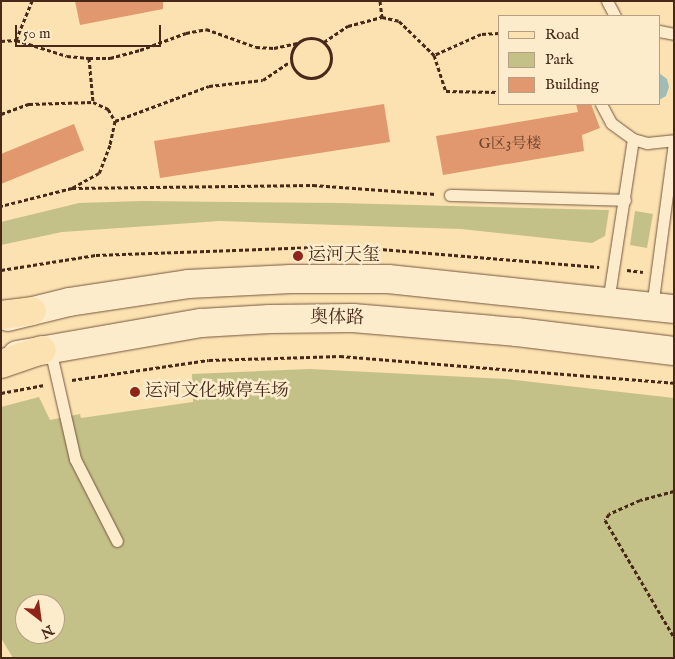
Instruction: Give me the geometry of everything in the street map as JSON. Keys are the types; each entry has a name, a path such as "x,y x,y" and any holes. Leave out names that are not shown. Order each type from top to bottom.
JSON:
{"main road":[{"path":"1,317 188,284 290,279 388,279 663,308"},
{"name":"奥体路","path":"1,358 201,323 353,318 517,332 674,351"},
{"path":"1,364 46,349"}],"lane":[{"path":"607,1 614,15"},
{"path":"660,31 674,34"},
{"path":"602,105 612,123 633,139 647,143 674,142 663,308"},
{"path":"608,302 633,139"},
{"path":"450,196 625,200"},
{"path":"46,349 79,471 117,541"}],"path":[{"path":"16,40 32,1"},
{"path":"380,1 382,17"},
{"path":"1,41 16,40 67,56 110,58 140,50 186,33 206,29 256,47 274,48 310,38 324,42 348,26 382,17 400,21 434,55 446,91 498,92"},
{"path":"434,55 481,34 498,33"},
{"path":"290,62 302,77 321,76 331,59 324,42"},
{"path":"115,121 209,86 263,80 290,62 297,43"},
{"path":"89,58 93,102"},
{"path":"1,114 29,104 93,102 108,110 115,121 110,145 99,173 72,188"},
{"path":"1,206 72,188 313,185 450,196"},
{"path":"1,393 56,382 209,360 340,356 674,383"},
{"path":"674,492 640,500 609,514 605,520 674,637"}],"green space":[{"path":"142,201 339,203 609,210 605,236 592,243 461,229 220,221 62,232 1,245 1,222 79,203"},
{"path":"635,211 653,214 647,248 630,245"},
{"path":"310,369 506,379 674,398 674,658 13,658 1,638 1,407 39,397 50,420 80,414 81,418 193,402 192,374"}],"water":[{"path":"660,74 667,79 669,87 666,96 660,99"}],"building":[{"path":"75,1 163,1 163,9 80,25"},
{"path":"384,104 390,142 160,178 154,141"},
{"path":"576,105 591,105 600,128 582,135 584,151 443,175 436,136 578,112"},
{"path":"74,124 84,150 1,184 1,154"}],"place":[{"name":"运河天玺","path":"298,256"},
{"name":"运河文化城停车场","path":"135,392"}]}
